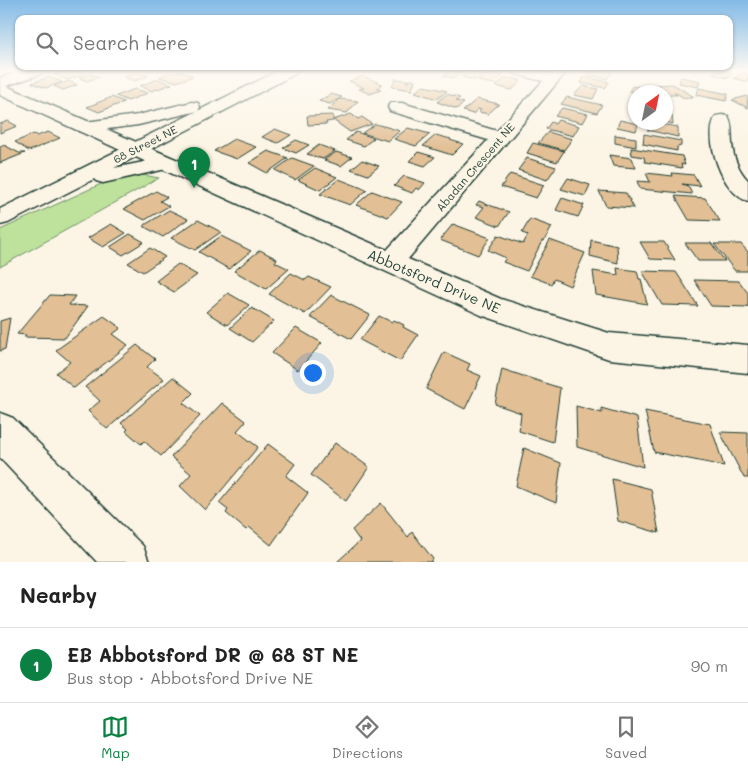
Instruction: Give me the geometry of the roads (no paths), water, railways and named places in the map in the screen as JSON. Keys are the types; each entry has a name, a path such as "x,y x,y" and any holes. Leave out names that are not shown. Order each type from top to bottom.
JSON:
{"street":[{"name":"Abbotsford Drive NE","path":"18,97 491,307 609,346 748,359"},
{"name":"68 Street NE","path":"0,218 61,187 193,106 212,97"},
{"name":"68 Street NE","path":"0,198 128,145 233,97"},
{"name":"Abadan Crescent NE","path":"391,262 537,97"},
{"path":"85,127 138,120 193,106"},
{"path":"396,107 501,138"},
{"path":"722,120 722,146 730,173 748,194"},
{"path":"61,187 168,163"},
{"path":"0,432 127,562"}],"place":[{"name":"EB Abbotsford DR @ 68 ST NE","path":"194,188"}]}
